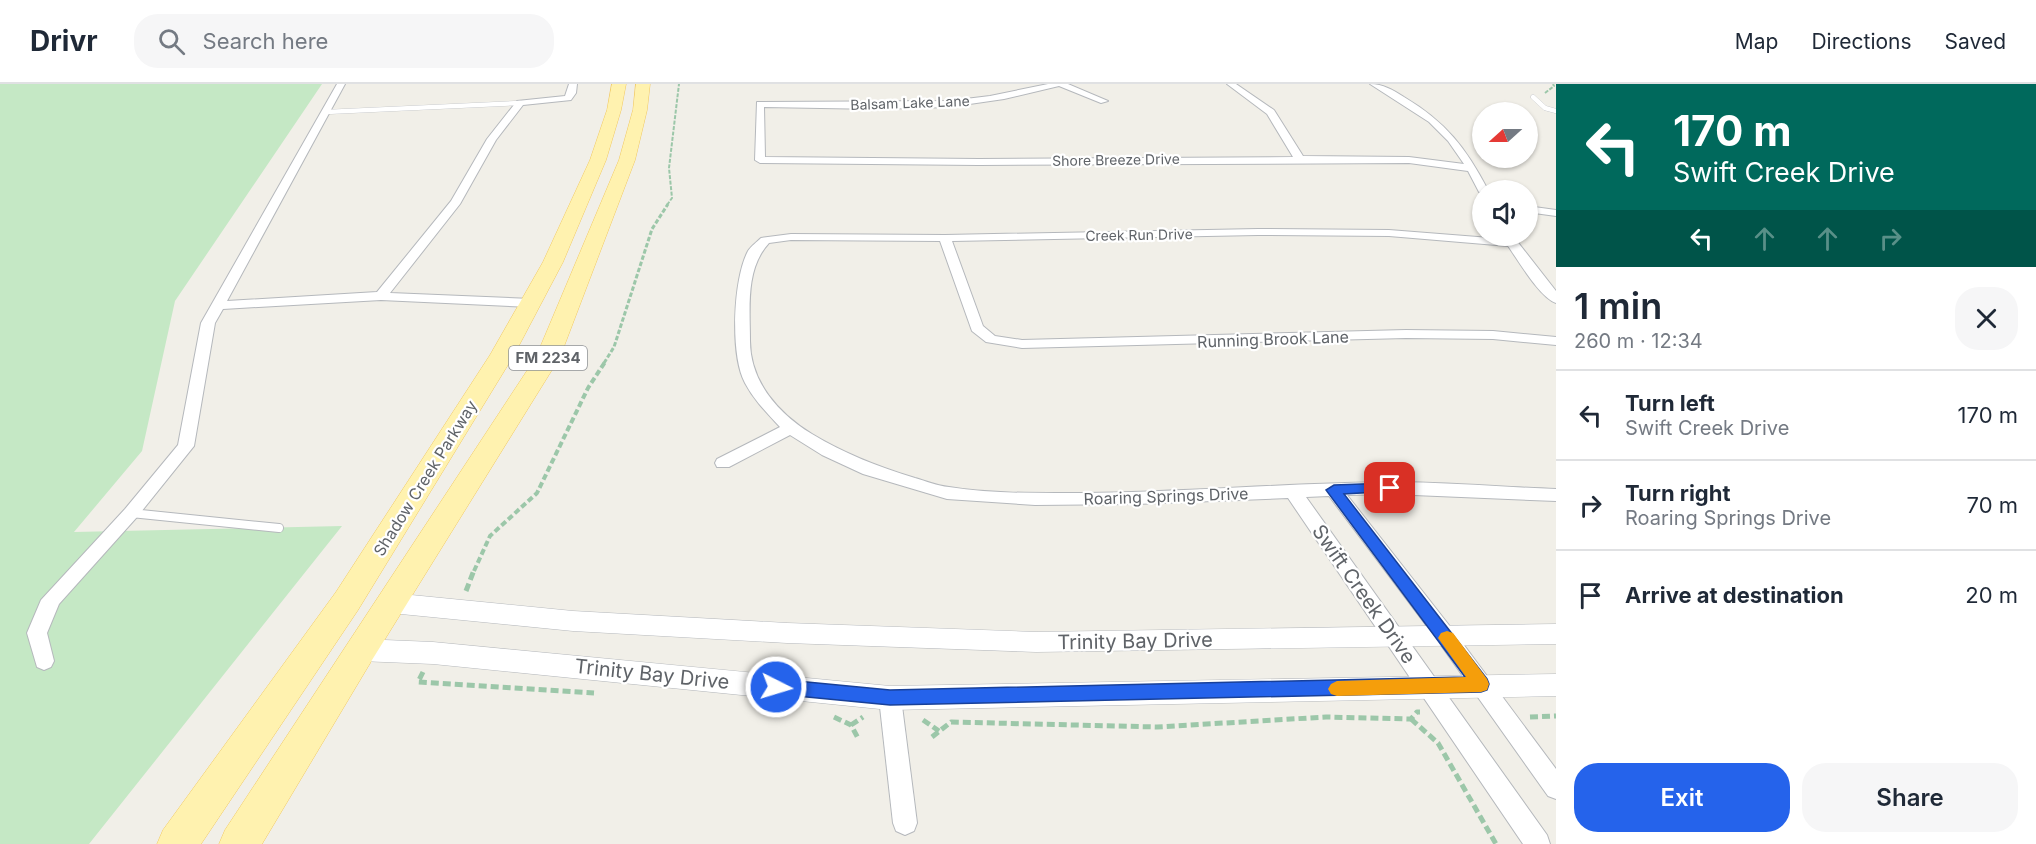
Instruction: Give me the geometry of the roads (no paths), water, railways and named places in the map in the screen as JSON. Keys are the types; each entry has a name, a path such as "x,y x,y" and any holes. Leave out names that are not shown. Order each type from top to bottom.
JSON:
{"main road":[{"name":"Shadow Creek Parkway","path":"177,844 346,601 502,355 553,262 598,160 614,110 619,84"},
{"name":"FM 2234","path":"238,844 548,357 627,160 640,110 643,84"}],"street":[{"path":"44,661 37,633 51,600 131,513 186,446 208,323 341,84"},
{"path":"381,296 456,202 492,139 520,103 568,98 572,93 573,84"},
{"path":"1059,84 1104,101"},
{"name":"Balsam Lake Lane","path":"760,160 760,104 911,106 950,104 1003,97 1059,84"},
{"path":"1231,84 1270,112 1289,146 1299,158"},
{"path":"1374,84 1419,110 1435,123 1460,149 1478,180"},
{"name":"Shore Breeze Drive","path":"760,160 979,162 1299,158 1409,160 1471,168"},
{"path":"1538,200 1556,202"},
{"path":"1538,211 1556,213"},
{"name":"Creek Run Drive","path":"765,240 791,237 945,238 1258,232 1378,233 1472,237"},
{"name":"Running Brook Lane","path":"945,238 977,328 991,339 1022,344 1406,334 1493,334 1556,341"},
{"name":"Roaring Springs Drive","path":"765,240 754,252 744,283 743,346 746,368 752,383 765,402 790,428 828,451 869,470 947,493 1035,499 1390,488 1556,495"},
{"path":"1514,246 1556,299"},
{"path":"217,306 381,296 531,303"},
{"path":"723,463 790,428"},
{"name":"Swift Creek Drive","path":"1334,490 1481,684 1556,788"},
{"name":"Swift Creek Drive","path":"1293,492 1538,844"},
{"name":"Trinity Bay Drive","path":"391,603 573,621 787,633 1036,642 1556,634"},
{"name":"Trinity Bay Drive","path":"360,650 433,653 890,698 1436,698 1481,684 1556,685"},
{"path":"890,698 905,823"}],"lane":[{"path":"1533,97 1545,108 1556,111"},
{"path":"326,112 520,103"},
{"path":"131,513 279,528"}]}
